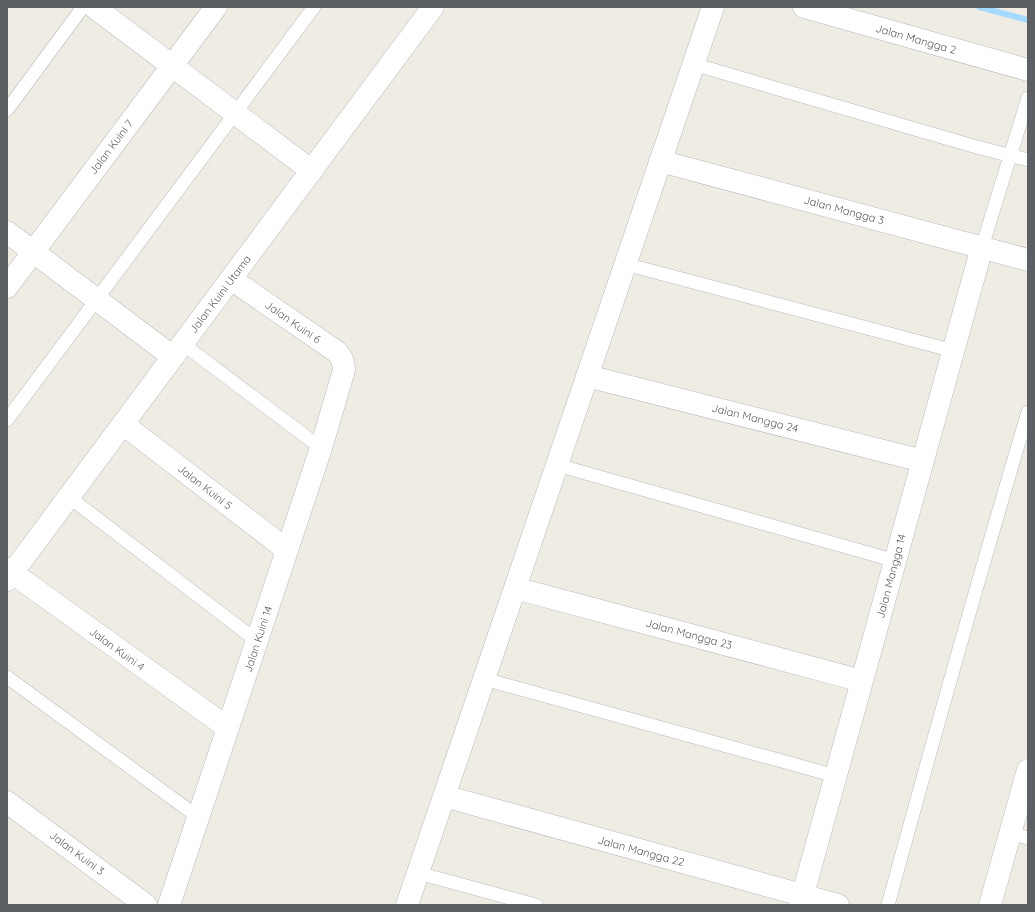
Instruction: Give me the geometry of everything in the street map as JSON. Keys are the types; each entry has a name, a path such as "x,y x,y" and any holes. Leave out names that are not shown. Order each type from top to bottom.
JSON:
{"street":[{"path":"94,7 312,170"},
{"name":"Jalan Kuini 7","path":"7,287 216,7"},
{"name":"Jalan Kuini Utama","path":"9,574 69,497 433,7"},
{"path":"407,905 713,7"},
{"name":"Jalan Mangga 2","path":"804,7 1028,70"},
{"name":"Jalan Mangga 3","path":"660,161 1028,260"},
{"path":"7,232 97,300 178,350"},
{"name":"Jalan Mangga 14","path":"802,900 982,247"},
{"name":"Jalan Kuini 6","path":"231,279 337,352 344,363 343,371"},
{"name":"Jalan Kuini 14","path":"169,905 321,448 343,371"},
{"name":"Jalan Mangga 24","path":"587,376 923,461"},
{"name":"Jalan Kuini 5","path":"123,424 287,550"},
{"name":"Jalan Kuini 4","path":"9,574 228,728"},
{"name":"Jalan Mangga 23","path":"515,588 862,681"},
{"path":"990,905 1019,836 1028,770"},
{"name":"Jalan Mangga 22","path":"444,796 802,900 838,905"},
{"name":"Jalan Kuini 3","path":"7,802 146,905"}],"lane":[{"path":"7,110 83,7"},
{"path":"7,420 314,7"},
{"path":"693,64 973,146 1028,160"},
{"path":"982,247 1028,98"},
{"path":"625,264 954,351"},
{"path":"178,350 321,448"},
{"path":"888,905 1008,478 1028,412"},
{"path":"557,465 896,560"},
{"path":"69,497 257,641"},
{"path":"7,677 198,817"},
{"path":"484,678 836,776"},
{"path":"418,873 536,905"}],"waterway":[{"path":"979,7 1028,20"}]}
